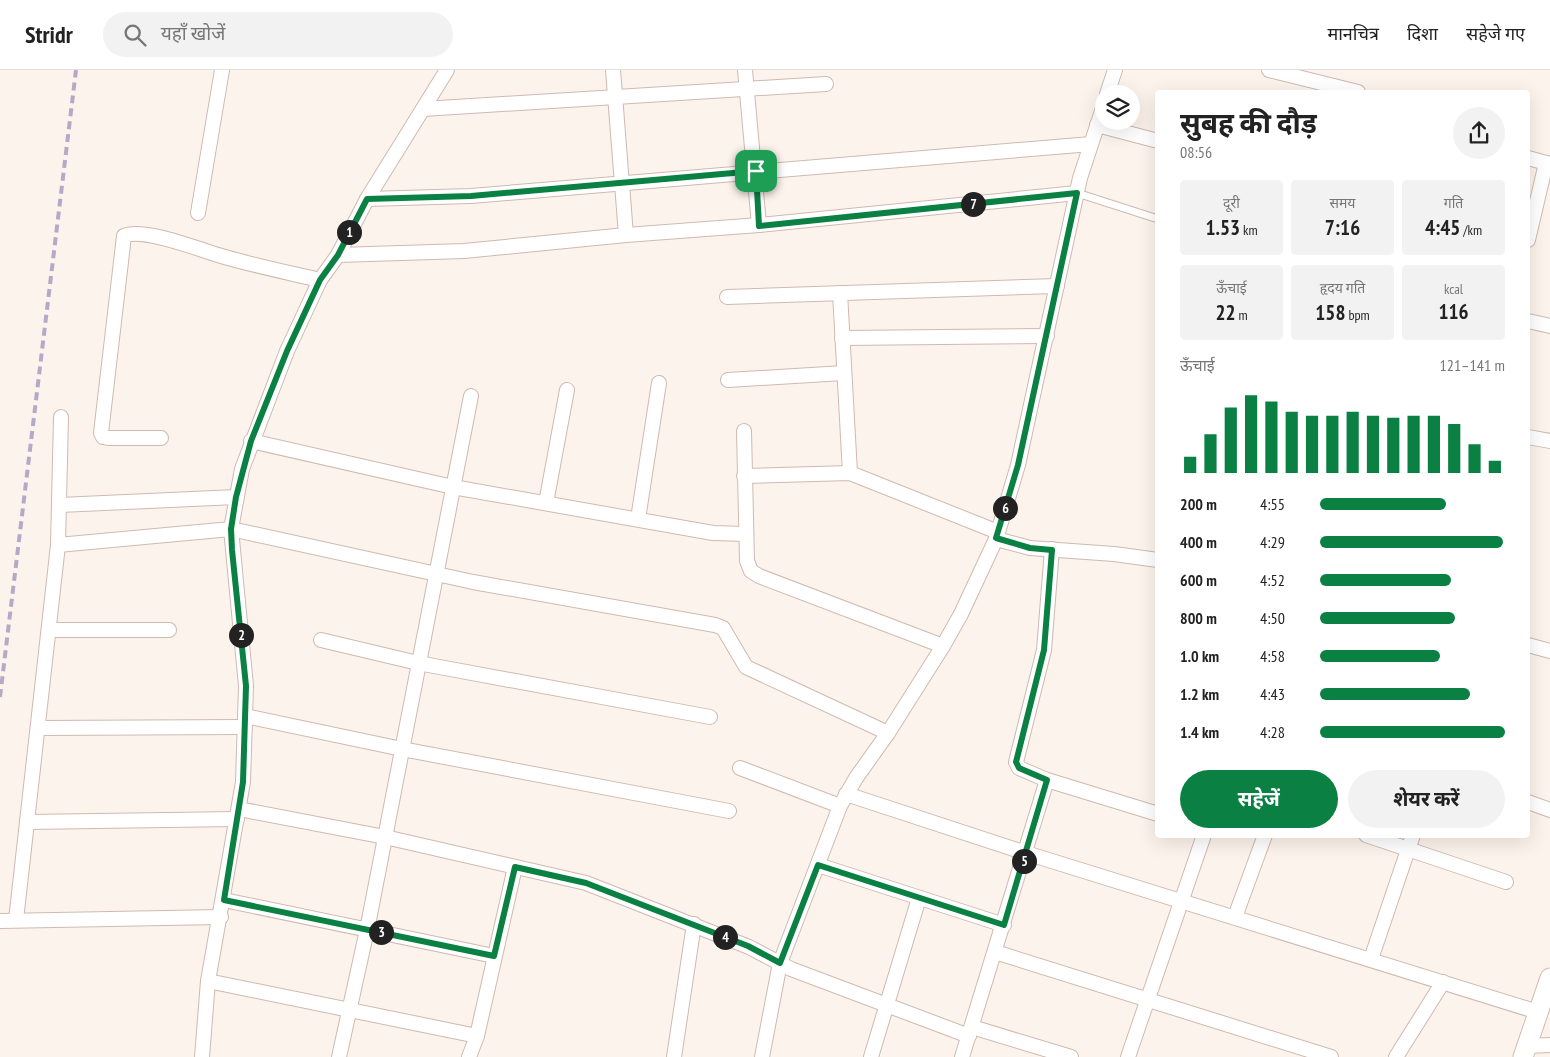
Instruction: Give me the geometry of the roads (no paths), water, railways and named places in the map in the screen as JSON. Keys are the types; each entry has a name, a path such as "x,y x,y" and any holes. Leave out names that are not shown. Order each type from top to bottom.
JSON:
{"street":[{"path":"198,213 222,70"},
{"path":"202,1057 208,981 224,900 243,782 246,686 231,529 236,497 251,441 287,351 320,280 338,255 367,199 446,70"},
{"path":"613,70 626,235"},
{"path":"745,70 756,171 759,226"},
{"path":"1110,85 1115,70"},
{"path":"1269,70 1350,90"},
{"path":"423,109 616,99 826,84"},
{"path":"762,1057 780,963 843,800 943,646 961,614 997,535 1018,465 1077,193 1096,130"},
{"path":"1113,130 1155,140"},
{"path":"367,199 471,196 1091,144"},
{"path":"1530,159 1548,164 1530,232"},
{"path":"338,255 464,251 626,235 759,226 1077,193"},
{"path":"161,438 108,438 103,437 101,433 124,236 134,234 180,242 217,255 320,280"},
{"path":"727,297 1057,286"},
{"path":"840,293 850,473"},
{"path":"1530,321 1550,326"},
{"path":"842,338 1047,336"},
{"path":"728,380 844,373"},
{"path":"638,520 659,383"},
{"path":"546,503 566,390"},
{"path":"339,1057 367,930 471,396"},
{"path":"16,920 58,545 61,417"},
{"path":"744,431 747,561 751,570 759,576 943,646"},
{"path":"1530,437 1550,442"},
{"path":"251,441 453,486 712,533 746,534"},
{"path":"744,476 850,473 1030,548 1114,554 1155,560"},
{"path":"60,505 236,497"},
{"path":"58,545 231,529 436,574 715,624 723,628 746,668 888,733"},
{"path":"1052,550 1044,650 1016,762 1019,768 1047,780 1155,813"},
{"path":"49,630 169,630"},
{"path":"321,640 418,663 710,717"},
{"path":"1530,646 1550,651"},
{"path":"38,728 245,722 402,749 729,811"},
{"path":"740,768 1026,853 1538,1012"},
{"path":"962,1057 1047,780"},
{"path":"1530,803 1550,810"},
{"path":"27,822 238,814 384,838 515,867 586,883 694,924 748,946 780,963 887,1005 970,1032 1071,1057"},
{"path":"1128,1057 1203,838"},
{"path":"1235,917 1264,838"},
{"path":"1375,838 1506,882"},
{"path":"1371,959 1412,838"},
{"path":"818,865 1004,925"},
{"path":"469,1057 477,1036 515,867"},
{"path":"871,1057 919,898"},
{"path":"224,900 494,956"},
{"path":"0,921 221,917"},
{"path":"674,1057 694,924"},
{"path":"995,952 1331,1057"},
{"path":"1525,1052 1550,978"},
{"path":"208,981 477,1036"},
{"path":"1396,1057 1442,982"},
{"path":"1525,1052 1550,1045"}],"lane":[{"path":"1077,193 1155,218"}],"railway":[{"path":"0,697 76,70"}]}
